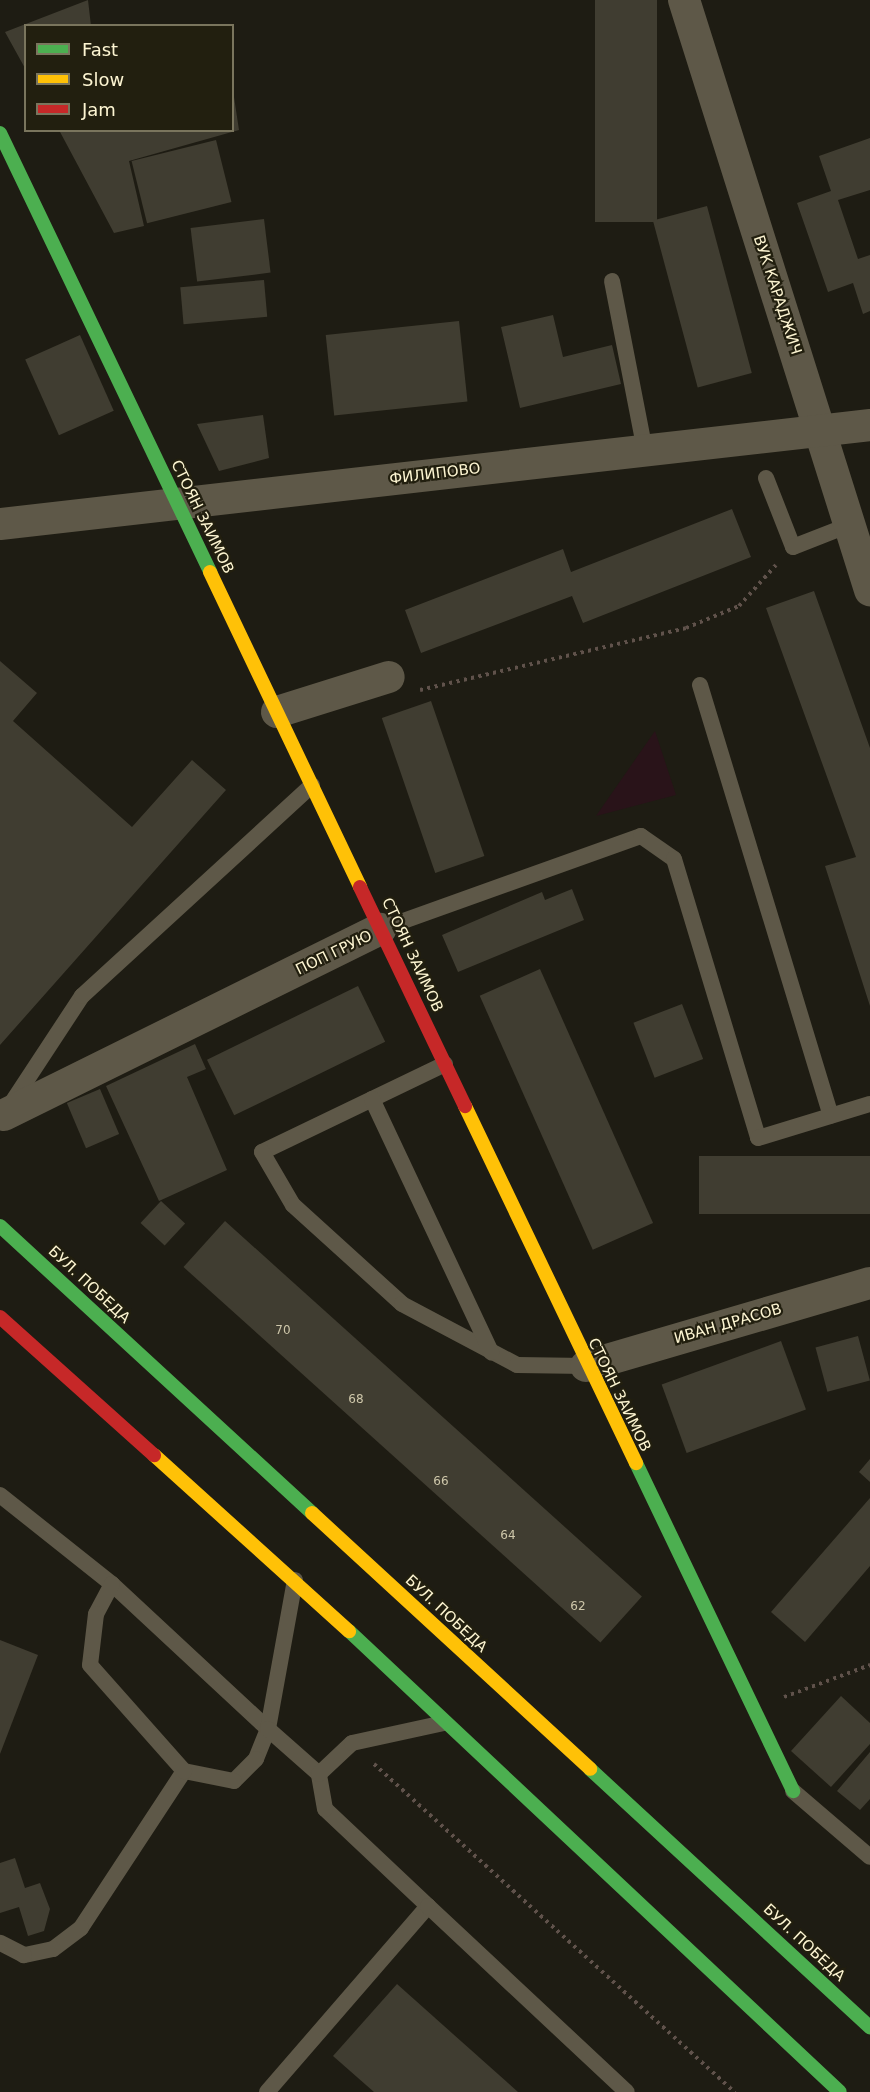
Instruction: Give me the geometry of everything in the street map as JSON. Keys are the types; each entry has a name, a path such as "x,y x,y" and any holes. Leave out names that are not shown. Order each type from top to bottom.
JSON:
{"main road":[{"name":"СТОЯН ЗАИМОВ","path":"0,133 381,929 586,1366 794,1791"},
{"name":"БУЛ. ПОБЕДА","path":"0,1226 870,2027"},
{"path":"0,1317 295,1580 444,1723 840,2092"}],"street":[{"name":"ВУК КАРАДЖИЧ","path":"684,0 870,590"},
{"name":"ФИЛИПОВО","path":"0,524 870,425"},
{"path":"277,712 389,676"},
{"name":"ПОП ГРУЮ","path":"2,1118 381,929"},
{"name":"ИВАН ДРАСОВ","path":"586,1366 870,1283"}],"lane":[{"path":"612,281 645,450"},
{"path":"766,478 793,547 849,525"},
{"path":"700,685 831,1116 870,1104"},
{"path":"2,1118 82,996 312,785"},
{"name":"ПОП ГРУЮ","path":"381,929 641,836 674,859 758,1138 831,1116"},
{"path":"445,1064 262,1152 293,1205 402,1304 517,1365 586,1366"},
{"path":"372,1099 491,1352"},
{"path":"0,1495 112,1584 319,1774 325,1809 627,2092"},
{"path":"112,1584 96,1614 90,1665 184,1771 234,1781 256,1759 268,1729 295,1580"},
{"path":"319,1774 352,1743 444,1723"},
{"path":"0,1943 24,1955 53,1949 81,1928 184,1771"},
{"path":"794,1791 870,1857"},
{"path":"267,2092 428,1906"}],"path":[{"path":"389,676 421,690 686,628 739,606 793,547"},
{"path":"752,1708 870,1665"},
{"path":"352,1743 735,2092"}],"shaded area":[{"path":"655,731 676,795 596,816"}],"building":[{"path":"88,0 91,24 26,24"},
{"path":"595,0 657,0 657,222 595,222"},
{"path":"24,25 24,66 5,32"},
{"path":"234,97 239,130 234,131"},
{"path":"60,132 232,132 129,161 144,226 114,233"},
{"path":"870,138 870,190 838,200 858,259 870,255 870,311 863,314 853,283 828,292 797,203 831,191 819,156"},
{"path":"216,140 231,202 147,223 132,161"},
{"path":"707,206 752,373 698,388 653,220"},
{"path":"264,219 271,273 197,282 191,228"},
{"path":"264,280 267,317 184,324 180,287"},
{"path":"553,315 563,357 612,345 621,384 520,408 501,327"},
{"path":"459,321 467,402 334,416 326,335"},
{"path":"80,335 114,411 59,435 25,359"},
{"path":"263,415 269,458 219,471 197,424"},
{"path":"732,509 751,557 583,623 572,596 421,653 405,610 563,549 571,572"},
{"path":"814,591 870,748 870,1006 825,866 856,857 766,608"},
{"path":"0,661 37,693 13,721 132,827 192,760 226,790 0,1045"},
{"path":"431,701 484,856 435,873 382,718"},
{"path":"572,889 584,920 458,972 442,935 542,892 545,900"},
{"path":"540,969 653,1223 593,1250 480,996"},
{"path":"358,986 385,1042 234,1115 207,1060"},
{"path":"682,1004 703,1059 655,1078 633,1023"},
{"path":"195,1044 206,1069 187,1077 227,1170 159,1201 106,1086"},
{"path":"100,1089 119,1134 86,1148 67,1103"},
{"path":"699,1156 870,1156 870,1214 699,1214"},
{"path":"161,1201 185,1224 165,1245 141,1223"},
{"path":"225,1221 642,1596 600,1642 184,1267"},
{"path":"858,1336 870,1380 827,1392 815,1347"},
{"path":"781,1341 806,1410 687,1453 662,1384"},
{"path":"870,1459 870,1482 859,1472"},
{"path":"870,1498 870,1566 805,1642 771,1612"},
{"path":"0,1640 38,1655 0,1754"},
{"path":"841,1696 870,1723 870,1744 831,1787 791,1751"},
{"path":"870,1752 870,1799 860,1810 837,1791"},
{"path":"15,1858 25,1888 40,1883 50,1909 44,1931 28,1936 19,1907 0,1913 0,1863"},
{"path":"397,1984 518,2092 374,2092 333,2056"}],"traffic: fast":[{"path":"0,133 210,572"},
{"path":"0,1226 312,1513"},
{"path":"636,1463 793,1791"},
{"path":"349,1631 840,2092"},
{"path":"590,1769 870,2027"}],"traffic: slow":[{"path":"210,572 360,887"},
{"path":"465,1106 636,1463"},
{"path":"154,1455 349,1631"},
{"path":"312,1513 590,1769"}],"traffic: jam":[{"path":"360,887 465,1106"},
{"path":"0,1317 154,1455"}]}
